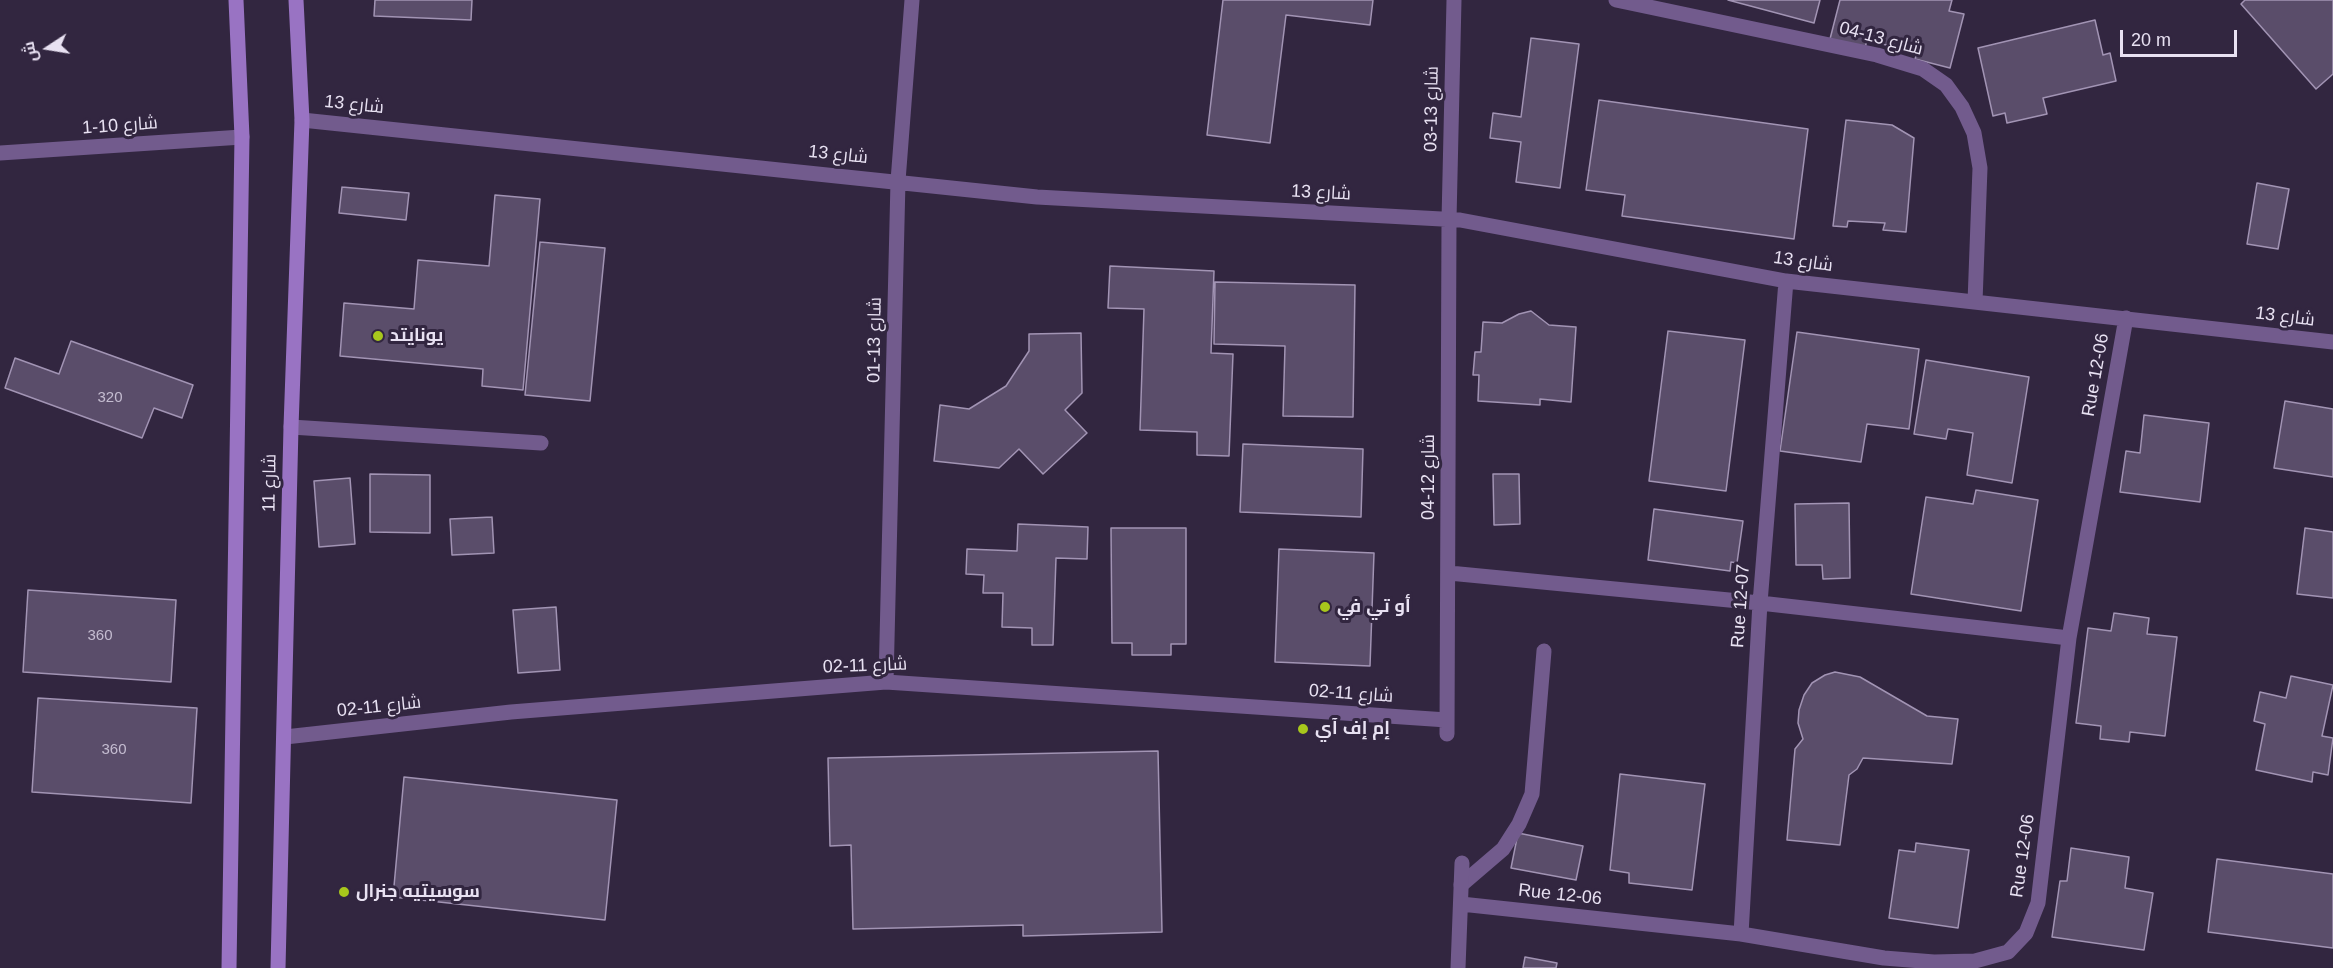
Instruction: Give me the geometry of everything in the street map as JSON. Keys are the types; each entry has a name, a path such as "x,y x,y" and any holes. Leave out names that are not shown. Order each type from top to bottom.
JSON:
{"main road":[{"name":"شارع 11","path":"230,968 242,137 236,0"},
{"name":"شارع 11","path":"278,968 291,427 302,120 296,0"}],"street":[{"name":"شارع 13-01","path":"886,682 898,181 912,0"},
{"name":"شارع 13-03","path":"1449,219 1454,0"},
{"name":"شارع 13-04","path":"1616,0 1877,55 1923,69 1946,84 1962,107 1974,133 1980,168 1976,302"},
{"name":"شارع 13","path":"302,120 1037,197 1449,219 1786,281 2333,342"},
{"name":"شارع 10-1","path":"0,153 242,137"},
{"name":"شارع 12-04","path":"1447,727 1449,219"},
{"name":"Rue 12-07","path":"1742,934 1760,603 1786,281"},
{"name":"Rue 12-06","path":"1461,904 1742,934 1884,958 1975,961 2008,952 2026,933 2038,903 2069,638 2126,318"},
{"path":"291,427 541,443"},
{"path":"1449,573 1760,603 2069,638"},
{"path":"1461,885 1503,849 1519,824 1532,794 1544,651"},
{"name":"شارع 11-02","path":"285,737 511,712 886,682 1447,727"},
{"path":"1458,968 1462,863"}],"building":[{"path":"375,0 472,0 471,20 374,16"},
{"path":"1223,0 1373,0 1370,25 1286,15 1270,143 1207,135"},
{"path":"1728,0 1820,0 1814,23"},
{"path":"1840,0 1952,0 1949,11 1964,14 1950,68 1915,59 1917,53 1867,40 1865,48 1830,39"},
{"path":"2245,0 2333,0 2333,74 2316,89 2241,4"},
{"path":"2095,20 2103,55 2110,53 2116,81 2043,98 2047,114 2007,123 2005,113 1993,116 1978,48"},
{"path":"1531,38 1579,44 1560,188 1516,182 1521,142 1490,138 1493,113 1521,117"},
{"path":"1599,100 1808,129 1794,239 1622,216 1625,195 1586,190"},
{"path":"1846,120 1892,125 1914,138 1906,232 1883,230 1885,223 1848,221 1847,227 1833,226"},
{"path":"2257,183 2289,189 2278,249 2247,244"},
{"path":"342,187 409,193 406,220 339,213"},
{"path":"495,195 540,199 523,390 482,386 483,369 340,356 344,303 414,309 418,260 489,266"},
{"path":"540,242 605,248 590,401 525,395"},
{"path":"1110,266 1214,271 1211,353 1233,354 1229,456 1197,455 1197,432 1140,430 1144,309 1108,308"},
{"path":"1215,282 1355,285 1353,417 1283,416 1285,346 1214,344"},
{"path":"1531,311 1549,325 1576,327 1571,402 1540,399 1540,405 1478,401 1479,375 1473,375 1475,352 1481,352 1483,322 1502,323 1519,314"},
{"path":"1668,331 1745,340 1726,491 1649,481"},
{"path":"1797,332 1919,349 1909,429 1867,424 1861,462 1780,451"},
{"path":"1081,333 1082,393 1065,410 1087,433 1043,474 1019,449 999,468 934,461 940,405 969,409 1006,386 1029,351 1029,334"},
{"path":"71,341 193,385 182,418 154,408 142,438 5,388 15,358 59,374"},
{"path":"1926,360 2029,377 2012,483 1967,475 1973,433 1948,429 1946,439 1914,434"},
{"path":"2285,401 2333,409 2333,477 2274,468"},
{"path":"2144,415 2209,423 2200,502 2120,492 2126,451 2140,453"},
{"path":"1243,444 1363,449 1361,517 1240,512"},
{"path":"370,474 430,475 430,533 370,532"},
{"path":"1493,474 1519,474 1520,524 1494,525"},
{"path":"350,478 355,544 319,547 314,481"},
{"path":"1976,490 2038,500 2021,611 1911,594 1926,497 1973,504"},
{"path":"1849,503 1850,578 1823,579 1822,565 1796,565 1795,504"},
{"path":"1654,509 1743,521 1737,563 1731,562 1730,571 1648,560"},
{"path":"492,517 494,553 452,555 450,519"},
{"path":"1018,524 1088,527 1087,559 1056,558 1053,645 1032,645 1032,628 1002,627 1003,593 983,593 984,575 966,574 967,549 1017,551"},
{"path":"1111,528 1186,528 1186,644 1171,644 1171,655 1132,655 1132,643 1112,643"},
{"path":"2305,528 2333,532 2333,598 2297,594"},
{"name":"أو تي في","path":"1279,549 1374,553 1370,666 1275,662"},
{"path":"28,590 176,600 171,682 23,672"},
{"path":"556,607 560,670 518,673 513,610"},
{"path":"2114,613 2149,618 2147,634 2177,637 2165,736 2130,732 2129,742 2100,739 2101,726 2076,723 2088,628 2111,631"},
{"path":"1835,672 1860,677 1927,716 1958,719 1952,764 1863,758 1857,769 1849,775 1840,845 1787,840 1795,749 1803,739 1798,723 1799,710 1804,695 1812,683"},
{"path":"2291,676 2333,685 2322,736 2333,738 2328,775 2313,772 2312,782 2256,770 2265,724 2254,721 2260,692 2286,698"},
{"path":"38,698 197,708 191,803 32,792"},
{"path":"1158,751 1162,932 1023,936 1023,925 853,929 851,845 830,846 828,758"},
{"path":"1620,774 1705,784 1692,890 1629,883 1629,873 1610,870"},
{"path":"404,777 617,800 605,920 393,897"},
{"path":"1518,833 1583,846 1576,880 1511,868"},
{"path":"1916,843 1969,850 1958,928 1889,918 1899,850 1915,852"},
{"path":"2071,848 2129,857 2125,888 2153,893 2144,950 2052,937 2060,881 2067,881"},
{"path":"2217,859 2333,874 2333,948 2208,932"},
{"path":"1525,957 1557,963 1556,968 1523,968"}],"place":[{"name":"يونايتد","path":"378,336"},
{"name":"أو تي في","path":"1325,607"},
{"name":"إم إف آي","path":"1303,729"},
{"name":"سوسيتيه جنرال","path":"344,892"}]}
